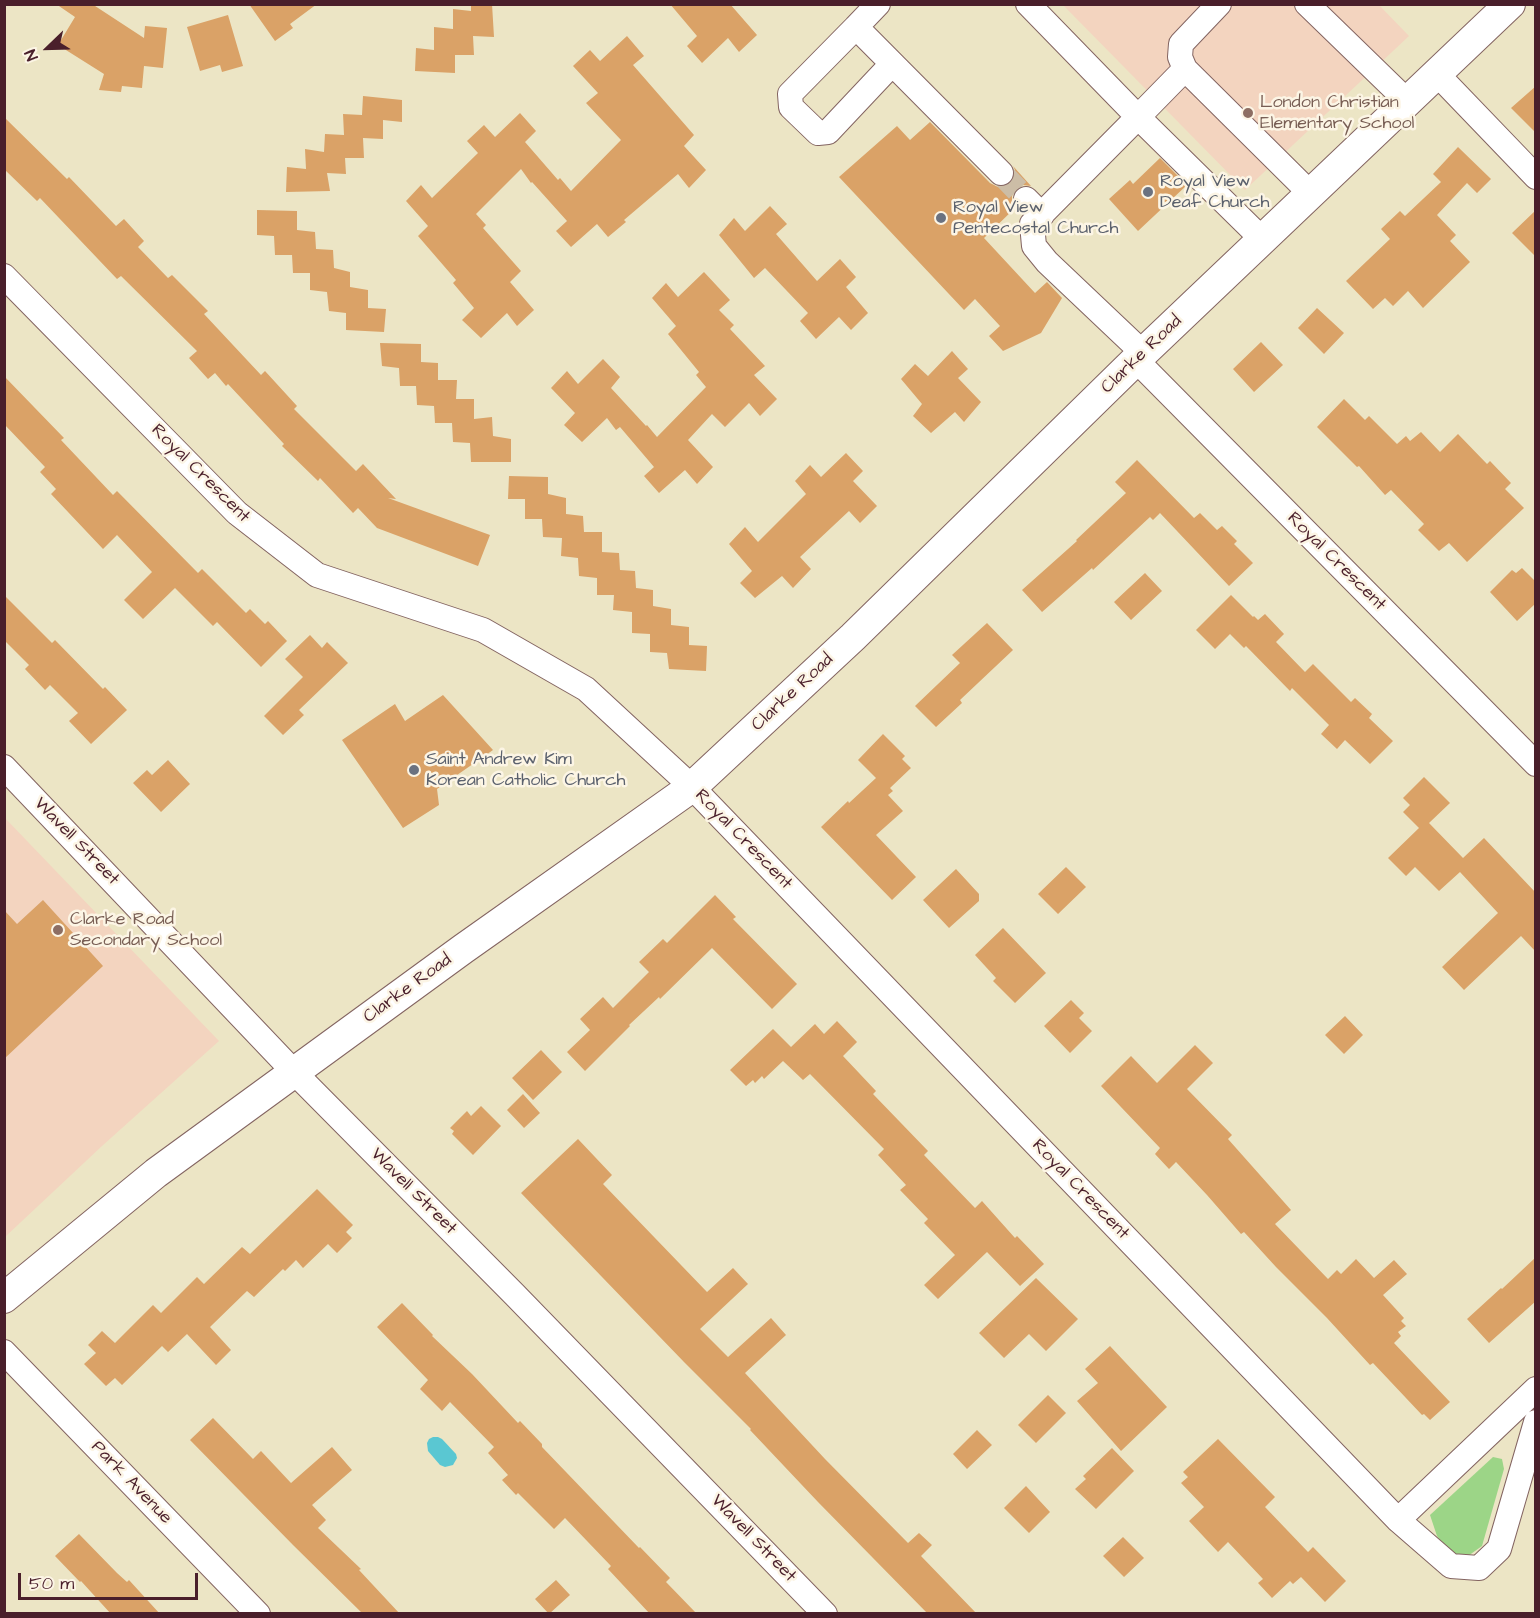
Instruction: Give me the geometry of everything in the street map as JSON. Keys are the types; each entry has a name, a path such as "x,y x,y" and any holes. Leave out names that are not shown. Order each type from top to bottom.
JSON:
{"main road":[{"name":"Clarke Road","path":"4,1298 156,1173 463,949 692,787 853,637 1140,357 1510,4"}],"street":[{"path":"878,4 790,94 791,107 818,133 828,132 892,64"},
{"path":"1028,4 1263,240"},
{"path":"1219,4 1181,44 1180,57 1185,69 1311,194"},
{"path":"1307,4 1408,102"},
{"path":"855,27 1001,172"},
{"path":"1138,117 1185,69"},
{"path":"1437,74 1536,177"},
{"name":"Royal Crescent","path":"1138,117 1034,207 1032,224 1034,246 1536,764"},
{"name":"Royal Crescent","path":"4,276 237,513 317,575 483,630 586,689 692,787 1398,1520 1451,1566 1479,1568 1499,1550 1536,1422"},
{"name":"Wavell Street","path":"4,767 294,1072 515,1295 825,1614"},
{"name":"Park Avenue","path":"4,1352 258,1614"},
{"path":"1398,1520 1536,1389"}],"shaded area":[{"name":"London Christian Elementary School","path":"1063,5 1379,5 1409,36 1245,190"},
{"name":"Clarke Road Secondary School","path":"5,818 219,1041 5,1237"}],"green space":[{"path":"1493,1457 1502,1459 1504,1469 1482,1546 1468,1556 1450,1553 1437,1536 1430,1515"}],"water":[{"path":"433,1437 442,1439 456,1454 457,1458 453,1465 445,1467 440,1465 428,1451 427,1443"}],"building":[{"path":"56,4 92,4 144,38 145,26 167,28 163,68 144,66 142,88 122,86 121,92 99,90 104,74 58,45 75,17"},
{"path":"249,4 317,4 290,24 293,28 275,41"},
{"path":"471,4 492,4 494,37 473,36 474,55 455,55 455,73 415,71 416,48 434,50 434,27 453,29 453,9 471,11"},
{"path":"670,4 730,4 757,35 739,52 728,38 702,63 687,46 697,36"},
{"path":"228,15 243,66 222,72 220,65 200,71 187,27"},
{"path":"627,36 644,56 633,65 694,135 684,146 706,170 689,188 678,174 624,220 626,222 608,237 597,224 571,247 556,231 567,221 521,169 476,214 486,225 483,228 521,271 510,282 534,310 517,326 507,313 481,338 462,320 474,308 453,283 456,280 418,236 428,226 406,201 421,185 432,198 478,153 467,141 484,125 495,137 520,113 536,131 525,142 558,180 560,178 571,191 621,140 586,103 598,93 573,66 590,50 600,61"},
{"path":"1536,86 1536,133 1511,108"},
{"path":"363,96 402,100 402,122 383,120 383,139 363,138 364,158 345,158 346,174 327,173 330,191 286,192 287,167 306,169 305,149 324,152 325,134 344,135 343,114 362,115"},
{"path":"4,117 67,179 69,177 116,226 124,219 144,241 138,247 168,278 172,275 208,311 204,314 261,375 265,371 297,406 294,409 356,471 363,464 396,499 388,498 490,535 478,566 377,528 358,508 353,513 320,478 318,481 282,446 284,444 228,384 226,386 215,373 208,379 189,358 197,351 121,276 117,279 40,198 37,201 4,169"},
{"name":"Royal View Pentecostal Church","path":"930,122 990,183 1004,187 1011,183 1015,176 1013,166 1031,186 1023,185 1016,189 1012,196 1015,208 984,238 1035,293 1047,282 1062,298 1041,333 1003,351 989,336 1000,326 975,299 964,310 839,177 897,126 910,140"},
{"path":"1458,147 1491,179 1477,193 1467,183 1437,215 1456,235 1450,241 1470,262 1423,308 1408,291 1393,306 1385,298 1373,309 1346,281 1390,239 1381,229 1400,211 1405,216 1441,182 1433,174"},
{"name":"Royal View Deaf Church","path":"1160,158 1187,185 1138,231 1109,199 1130,180 1133,184"},
{"path":"770,206 787,224 776,234 817,281 840,259 856,277 846,287 868,313 851,330 839,317 816,339 800,321 808,313 765,268 754,278 719,235 734,218 745,231"},
{"path":"257,210 297,211 297,230 315,232 316,249 333,250 334,268 350,272 350,287 368,290 368,308 386,309 384,332 346,330 346,313 329,311 327,292 310,290 310,273 293,273 292,255 275,255 274,236 257,235"},
{"path":"1536,210 1536,257 1512,233"},
{"path":"704,272 730,300 719,310 734,325 730,329 765,366 754,375 777,399 760,416 749,403 725,427 712,414 688,440 713,467 697,484 685,470 659,493 644,476 654,467 620,427 616,430 607,418 582,442 564,425 575,413 551,388 567,371 578,384 603,359 620,377 611,388 657,437 706,387 696,375 699,372 668,334 676,326 652,298 666,283 678,297"},
{"path":"1317,308 1344,333 1324,354 1298,328"},
{"path":"1261,342 1283,365 1254,392 1233,369"},
{"path":"380,343 421,344 421,362 438,363 438,380 457,380 456,399 474,399 474,419 492,417 493,436 511,439 511,462 471,462 470,443 453,442 452,423 435,423 434,406 417,405 416,386 400,386 399,368 382,366"},
{"path":"952,351 968,369 958,378 981,402 964,422 955,412 931,433 913,416 922,404 901,379 915,364 928,376"},
{"path":"4,376 64,438 61,440 113,495 117,491 198,573 202,569 246,613 250,609 265,624 268,621 287,641 261,667 217,622 213,626 175,588 143,619 124,600 152,572 117,535 103,549 51,494 56,489 40,472 45,467 4,424"},
{"path":"1344,399 1365,420 1369,416 1397,444 1406,436 1410,441 1421,432 1440,452 1458,434 1487,464 1490,461 1511,483 1505,489 1524,508 1467,562 1449,543 1439,551 1418,530 1424,524 1391,490 1385,495 1359,466 1357,467 1317,427"},
{"path":"846,453 863,471 853,481 877,506 860,523 849,511 800,557 811,569 793,588 782,576 755,598 740,583 752,571 729,544 745,527 758,542 806,494 795,481 810,465 821,477"},
{"path":"1137,460 1194,518 1200,513 1217,530 1222,526 1237,541 1234,544 1253,563 1229,586 1160,513 1153,520 1150,517 1093,570 1092,568 1042,612 1022,590 1126,493 1115,482"},
{"path":"509,476 548,477 548,494 566,498 566,514 583,516 584,532 602,532 602,552 619,553 620,570 635,571 636,588 653,590 653,606 671,609 671,625 689,627 689,645 707,646 706,671 669,669 667,653 650,652 650,634 632,633 632,612 613,610 614,595 597,595 597,578 579,576 578,558 561,556 562,538 543,537 542,519 525,519 525,499 508,499"},
{"path":"1522,568 1536,582 1536,603 1517,621 1490,592 1512,570 1516,573"},
{"path":"1145,573 1162,591 1131,620 1114,602"},
{"path":"4,595 52,643 55,640 127,710 91,744 69,721 78,713 50,685 45,690 25,669 29,665 4,640"},
{"path":"1231,595 1258,620 1265,614 1284,634 1276,642 1305,672 1313,664 1351,702 1355,698 1372,714 1369,718 1393,741 1370,764 1345,740 1337,749 1321,734 1329,725 1292,688 1290,691 1246,646 1244,648 1230,634 1215,649 1196,630"},
{"path":"987,623 1013,650 960,700 962,703 936,727 915,706 960,663 952,655"},
{"path":"310,635 322,648 327,642 348,663 299,710 304,715 283,735 264,716 303,677 285,659"},
{"name":"Saint Andrew Kim Korean Catholic Church","path":"443,695 493,750 437,789 439,805 403,828 342,740 395,704 405,721"},
{"path":"883,734 905,756 902,759 911,768 890,788 893,791 888,795 903,811 876,835 916,877 892,900 821,827 876,778 858,760"},
{"path":"168,760 190,784 161,812 133,783 147,770 152,775"},
{"path":"1424,777 1450,803 1429,823 1463,858 1484,838 1536,893 1536,952 1521,936 1464,990 1442,967 1498,913 1460,872 1439,891 1415,867 1406,876 1388,858 1419,828 1403,812 1410,805 1403,798"},
{"path":"1066,867 1086,887 1058,914 1038,894"},
{"path":"956,869 979,894 979,901 949,928 923,900"},
{"path":"715,895 736,917 733,919 797,984 772,1009 712,948 660,999 659,997 629,1025 585,1071 567,1052 590,1030 580,1019 603,997 613,1008 649,972 639,962 663,939 667,943"},
{"path":"43,900 103,966 4,1059 4,910 17,924"},
{"path":"1003,928 1046,973 1015,1003 993,981 996,978 975,955"},
{"path":"1071,1000 1084,1013 1079,1018 1092,1031 1070,1053 1044,1026"},
{"path":"1345,1016 1363,1035 1344,1054 1325,1035"},
{"path":"837,1021 857,1042 843,1056 876,1091 873,1094 928,1151 924,1155 975,1208 982,1201 1015,1238 1017,1236 1044,1264 1020,1286 987,1252 938,1299 924,1285 955,1255 924,1223 928,1219 900,1190 906,1185 878,1155 884,1149 810,1074 803,1080 783,1061 764,1079 762,1076 755,1083 753,1080 746,1086 730,1070 773,1029 791,1047 815,1024 824,1034"},
{"path":"1195,1045 1213,1063 1187,1089 1232,1135 1228,1139 1291,1210 1275,1224 1328,1279 1337,1270 1341,1274 1356,1259 1374,1278 1394,1260 1407,1274 1383,1295 1404,1318 1401,1321 1406,1326 1398,1332 1401,1336 1394,1343 1450,1402 1430,1420 1424,1414 1422,1415 1373,1363 1370,1365 1244,1232 1241,1234 1176,1162 1169,1169 1155,1154 1160,1148 1101,1086 1131,1056 1157,1083"},
{"path":"541,1050 562,1072 533,1100 512,1078"},
{"path":"523,1094 540,1113 524,1128 507,1110"},
{"path":"481,1106 501,1126 473,1155 452,1134 454,1131 450,1128 467,1111 471,1116"},
{"path":"578,1139 612,1175 603,1184 707,1292 733,1268 748,1284 700,1329 728,1357 771,1318 786,1335 745,1373 908,1543 919,1533 932,1545 921,1556 977,1614 928,1614 521,1193"},
{"path":"317,1189 353,1225 346,1232 352,1238 337,1253 328,1244 303,1268 296,1260 285,1271 283,1269 254,1297 247,1291 210,1327 231,1350 216,1365 187,1334 168,1352 162,1346 122,1385 115,1378 106,1386 84,1364 96,1353 88,1345 102,1331 115,1343 153,1305 161,1313 197,1277 204,1284 242,1247 250,1254"},
{"path":"1536,1257 1536,1301 1489,1343 1467,1319"},
{"path":"1036,1278 1078,1319 1046,1351 1029,1334 1004,1358 979,1333"},
{"path":"402,1303 518,1423 520,1421 542,1444 542,1447 670,1578 666,1582 697,1614 650,1614 608,1569 611,1566 565,1518 554,1529 518,1493 516,1495 502,1480 508,1475 488,1453 494,1447 450,1402 442,1411 420,1389 428,1380 377,1327"},
{"path":"1110,1346 1167,1407 1121,1451 1077,1401 1098,1383 1085,1369"},
{"path":"1048,1395 1066,1413 1036,1443 1018,1425"},
{"path":"213,1418 253,1459 261,1451 291,1483 332,1447 352,1470 312,1505 326,1520 318,1528 361,1569 359,1570 400,1614 363,1614 190,1440"},
{"path":"977,1430 992,1445 967,1469 953,1454"},
{"path":"1218,1439 1275,1497 1265,1507 1308,1552 1313,1547 1346,1581 1325,1602 1301,1577 1293,1584 1290,1581 1272,1598 1258,1583 1263,1579 1228,1542 1218,1552 1189,1521 1204,1507 1181,1483 1188,1477 1183,1472"},
{"path":"1112,1448 1134,1471 1096,1509 1075,1489 1086,1479 1083,1476"},
{"path":"1026,1486 1050,1512 1029,1533 1004,1508"},
{"path":"79,1534 117,1573 127,1582 129,1580 160,1614 111,1614 55,1556"},
{"path":"1123,1537 1144,1558 1124,1577 1103,1556"},
{"path":"556,1580 570,1595 549,1614 535,1599"}],"tunnel":[{"path":"1001,173 1026,199"}],"place":[{"name":"London Christian Elementary School","path":"1248,113"},
{"name":"Royal View Deaf Church","path":"1148,192"},
{"name":"Royal View Pentecostal Church","path":"941,218"},
{"name":"Saint Andrew Kim Korean Catholic Church","path":"414,770"},
{"name":"Clarke Road Secondary School","path":"58,930"}]}
